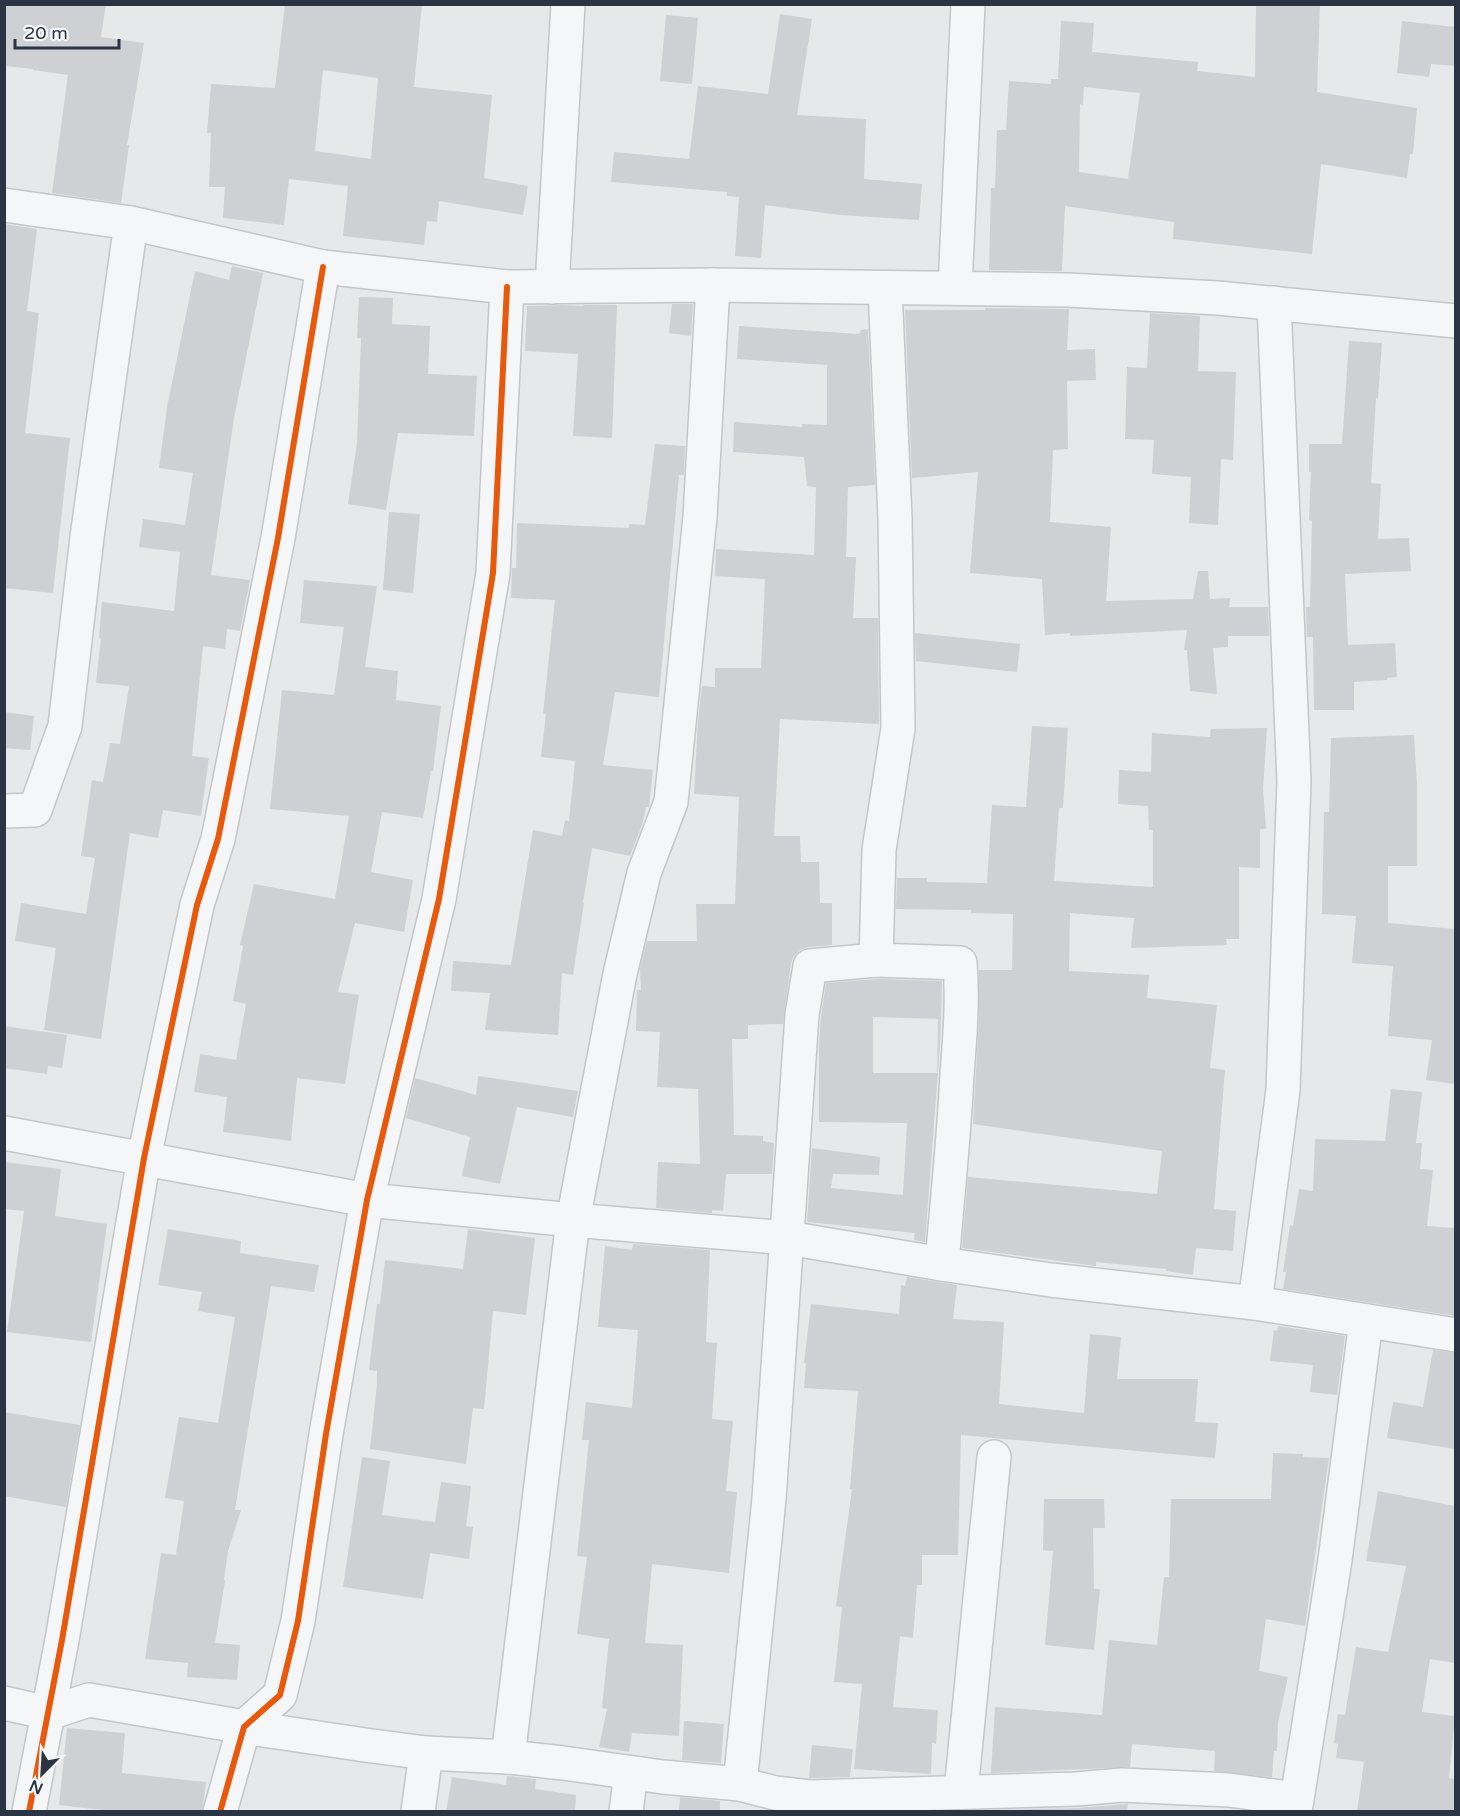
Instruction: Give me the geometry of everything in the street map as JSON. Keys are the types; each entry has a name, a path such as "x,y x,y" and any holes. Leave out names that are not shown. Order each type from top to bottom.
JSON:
{"street":[{"path":"552,287 568,4"},
{"path":"955,288 968,4"},
{"path":"4,205 131,223 323,267 507,287 713,285 1068,290 1218,298 1455,321"},
{"path":"4,811 35,810 65,726 87,537 131,223"},
{"path":"29,1812 49,1713 144,1158 198,904 218,839 278,538 323,267"},
{"path":"508,1757 573,1221 620,974 641,884 671,802 700,518 713,285"},
{"path":"220,1812 244,1727 280,1695 298,1621 326,1434 367,1200 439,899 493,573 507,287"},
{"path":"876,960 879,850 898,728 895,518 885,288"},
{"path":"1255,1303 1283,1090 1294,781 1274,303"},
{"path":"740,1784 769,1499 802,1015 810,966 876,960 960,963 960,1033 942,1264"},
{"path":"4,1133 367,1200 573,1221 788,1238 1051,1280 1255,1303 1455,1335"},
{"path":"4,1702 49,1713 89,1700 244,1727 426,1753 508,1757 740,1784 775,1792 810,1804 961,1791 1074,1800 1122,1785 1217,1789 1295,1805 1334,1571 1366,1321"},
{"path":"961,1791 994,1457"},
{"path":"418,1812 426,1753"},
{"path":"626,1812 631,1773"}],"building":[{"path":"4,4 106,4 101,37 144,43 127,145 129,145 121,203 52,193 68,75 4,66"},
{"path":"285,4 422,4 414,87 492,95 484,178 528,186 523,215 439,201 437,222 427,221 424,245 343,236 348,186 289,179 284,225 223,218 225,187 209,187 211,133 207,133 211,84 275,88","holes":["323,70 378,78 371,159 315,151"]},
{"path":"1256,4 1320,4 1317,92 1417,108 1413,154 1410,154 1407,178 1321,164 1312,254 1173,239 1174,222 1065,206 1062,271 989,270 991,188 995,188 997,130 1006,130 1009,81 1051,84 1051,79 1058,79 1061,21 1094,23 1092,52 1198,62 1197,71 1255,77","holes":["1084,87 1140,93 1128,179 1079,172 1080,104 1083,105"]},
{"path":"780,14 812,19 797,115 866,119 864,179 922,184 919,220 840,215 765,205 761,258 735,256 739,197 727,196 727,192 611,182 614,152 689,159 698,86 768,94"},
{"path":"666,15 698,18 692,84 660,81"},
{"path":"1402,21 1455,27 1455,66 1431,64 1429,77 1397,73"},
{"path":"4,224 37,229 27,311 39,313 25,433 70,438 53,593 4,588"},
{"path":"232,266 263,273 234,418 211,575 250,580 240,631 227,629 225,649 203,646 192,756 209,758 201,816 163,810 158,838 130,833 101,1039 44,1030 56,948 15,941 21,903 86,914 95,858 81,856 92,780 103,782 110,743 120,744 129,686 96,683 102,602 174,611 180,552 139,547 143,519 185,525 193,473 159,468 167,407 195,271 229,280"},
{"path":"359,297 393,298 392,324 430,326 428,374 477,376 474,436 398,433 386,510 348,504 357,443 361,338 357,338"},
{"path":"672,304 693,304 691,336 669,333"},
{"path":"617,305 612,438 573,436 578,354 525,351 527,306"},
{"path":"985,308 1069,309 1067,350 1095,349 1096,380 1067,381 1068,449 1053,450 1050,522 1111,527 1106,601 1193,599 1198,571 1208,571 1210,599 1230,598 1229,607 1268,607 1269,636 1228,636 1228,647 1213,648 1217,694 1190,691 1187,650 1184,650 1187,630 1070,636 1070,633 1045,635 1042,579 970,573 978,472 912,478 905,310 985,310"},
{"path":"1150,313 1200,316 1198,371 1236,372 1233,460 1221,459 1218,525 1189,523 1191,477 1152,474 1154,440 1125,439 1127,367 1147,368"},
{"path":"739,326 859,334 861,330 868,329 875,485 848,487 846,557 856,557 853,618 878,618 879,724 780,719 774,836 800,836 801,862 819,862 820,903 832,903 832,945 808,947 800,950 794,956 791,963 783,1024 748,1025 748,1039 732,1039 734,1135 763,1136 763,1141 774,1143 772,1174 726,1174 723,1211 712,1210 712,1213 656,1208 658,1162 700,1164 698,1089 657,1087 660,1032 636,1031 637,990 641,990 640,969 647,941 697,941 696,904 735,904 739,797 694,794 698,721 702,686 715,687 715,668 761,668 765,579 715,576 716,549 814,555 816,487 807,486 804,457 733,452 734,422 802,427 802,424 827,425 827,365 737,359"},
{"path":"1349,341 1382,343 1371,483 1381,484 1378,539 1409,538 1411,571 1345,574 1348,645 1395,643 1397,677 1387,678 1387,680 1354,682 1354,710 1314,710 1313,637 1307,637 1306,607 1310,607 1312,521 1309,520 1311,472 1309,472 1309,444 1342,444"},
{"path":"655,444 685,446 684,475 679,475 659,697 615,692 603,765 653,770 649,807 646,807 630,856 592,848 573,975 562,973 558,1035 485,1030 490,993 451,991 453,961 511,965 533,830 562,836 565,820 569,821 575,761 541,757 546,714 543,714 555,600 511,598 512,568 516,568 517,523 629,528 629,524 645,525"},
{"path":"389,512 420,514 413,593 383,590"},
{"path":"304,580 377,586 365,667 398,671 396,700 441,706 433,771 431,771 423,818 382,812 371,872 413,880 404,932 355,923 338,992 359,995 345,1084 297,1078 291,1141 223,1132 227,1097 194,1092 200,1054 236,1060 246,1004 233,1001 243,946 240,945 254,884 335,899 349,816 270,809 282,690 334,695 344,627 300,623"},
{"path":"915,633 1020,644 1017,672 916,661"},
{"path":"4,712 34,716 30,750 4,748"},
{"path":"1032,726 1068,728 1063,808 1059,808 1054,881 1153,887 1153,830 1149,830 1148,806 1118,804 1119,770 1151,772 1152,733 1210,737 1211,729 1267,728 1263,789 1266,829 1260,829 1260,868 1239,867 1239,939 1226,939 1227,945 1131,948 1134,918 1070,913 1069,971 1149,975 1147,998 1217,1005 1210,1068 1225,1070 1214,1209 1236,1211 1233,1251 1196,1248 1193,1275 1166,1271 1166,1269 1096,1262 1096,1266 962,1248 968,1177 1157,1194 1162,1151 973,1124 979,1019 979,970 1012,970 1013,914 971,913 971,910 896,909 897,878 927,878 927,882 987,883 992,805 1026,807"},
{"path":"1414,735 1417,785 1417,866 1388,866 1388,923 1455,929 1455,1084 1426,1080 1432,1040 1388,1036 1393,966 1352,963 1356,916 1322,914 1324,812 1329,812 1331,738"},
{"path":"877,979 942,981 940,1045 925,1242 914,1240 915,1233 807,1222 812,1148 880,1157 879,1175 833,1174 831,1188 903,1195 907,1123 819,1122 819,1046 826,983","holes":["873,1017 938,1019 937,1073 873,1073"]},
{"path":"4,1026 67,1035 62,1068 48,1066 47,1074 4,1068"},
{"path":"478,1076 578,1091 573,1117 517,1107 500,1184 462,1176 470,1137 406,1118 415,1078 476,1095"},
{"path":"1391,1089 1422,1092 1416,1143 1422,1143 1420,1169 1433,1170 1427,1226 1455,1228 1455,1316 1283,1289 1286,1272 1283,1272 1290,1225 1293,1226 1299,1189 1313,1191 1315,1139 1385,1141"},
{"path":"4,1162 61,1169 55,1216 107,1224 91,1342 7,1332 24,1211 4,1209"},
{"path":"168,1229 241,1241 240,1253 319,1265 314,1292 271,1286 235,1510 241,1510 228,1551 215,1643 240,1645 237,1680 187,1677 188,1663 145,1659 161,1553 176,1555 184,1501 165,1498 179,1417 218,1423 235,1317 198,1311 202,1292 158,1285"},
{"path":"468,1229 535,1238 526,1315 493,1311 484,1409 473,1408 466,1464 370,1449 377,1371 369,1370 385,1260 463,1269"},
{"path":"633,1244 710,1250 706,1342 717,1343 712,1419 733,1421 726,1491 737,1492 729,1573 652,1564 645,1643 683,1645 679,1736 632,1733 629,1752 599,1747 607,1709 602,1708 609,1639 577,1634 587,1557 577,1556 589,1440 582,1440 586,1402 632,1408 638,1330 598,1327 605,1246 632,1250"},
{"path":"907,1277 957,1285 953,1319 1004,1322 999,1404 1084,1413 1090,1334 1121,1337 1117,1379 1198,1379 1195,1422 1218,1423 1215,1458 961,1435 958,1555 922,1555 922,1585 917,1585 913,1638 900,1636 893,1707 938,1710 936,1744 932,1743 931,1774 854,1769 862,1684 834,1682 842,1607 836,1606 852,1489 850,1489 858,1391 804,1388 806,1363 804,1363 811,1304 899,1314 901,1285 905,1286"},
{"path":"1278,1326 1345,1336 1337,1395 1310,1392 1313,1365 1270,1361 1274,1330 1277,1331"},
{"path":"1433,1350 1455,1353 1455,1449 1387,1438 1393,1402 1423,1407"},
{"path":"4,1412 80,1425 66,1507 4,1496"},
{"path":"1273,1453 1329,1458 1305,1626 1266,1619 1259,1671 1288,1677 1278,1723 1277,1751 1274,1751 1272,1777 1214,1771 1215,1751 1132,1744 1130,1767 991,1773 995,1707 1102,1715 1109,1640 1157,1645 1164,1577 1169,1577 1171,1499 1271,1499"},
{"path":"362,1457 390,1461 382,1515 435,1522 441,1482 471,1486 466,1526 473,1527 469,1559 430,1553 423,1599 343,1587"},
{"path":"1378,1491 1455,1506 1455,1663 1430,1659 1422,1712 1455,1716 1449,1778 1455,1779 1455,1812 1357,1812 1364,1762 1336,1758 1338,1744 1334,1743 1338,1714 1345,1715 1356,1647 1388,1652 1406,1566 1366,1561"},
{"path":"1044,1499 1104,1499 1105,1528 1093,1528 1094,1589 1100,1589 1094,1650 1045,1645 1053,1551 1043,1550"},
{"path":"684,1721 724,1724 721,1763 682,1760"},
{"path":"67,1728 125,1733 122,1773 206,1782 202,1812 119,1812 59,1805"},
{"path":"812,1745 853,1749 850,1777 809,1778"},
{"path":"507,1776 536,1779 535,1789 576,1795 575,1812 446,1812 452,1777 506,1785"},
{"path":"680,1797 720,1801 720,1812 679,1812"},
{"path":"1128,1804 1127,1812 993,1812 993,1810"}],"cycle path":[{"path":"29,1812 62,1640 144,1158 197,905 218,839 278,538 323,267"},
{"path":"220,1812 244,1727 280,1695 298,1621 326,1434 367,1200 439,899 493,573 507,287"}]}
